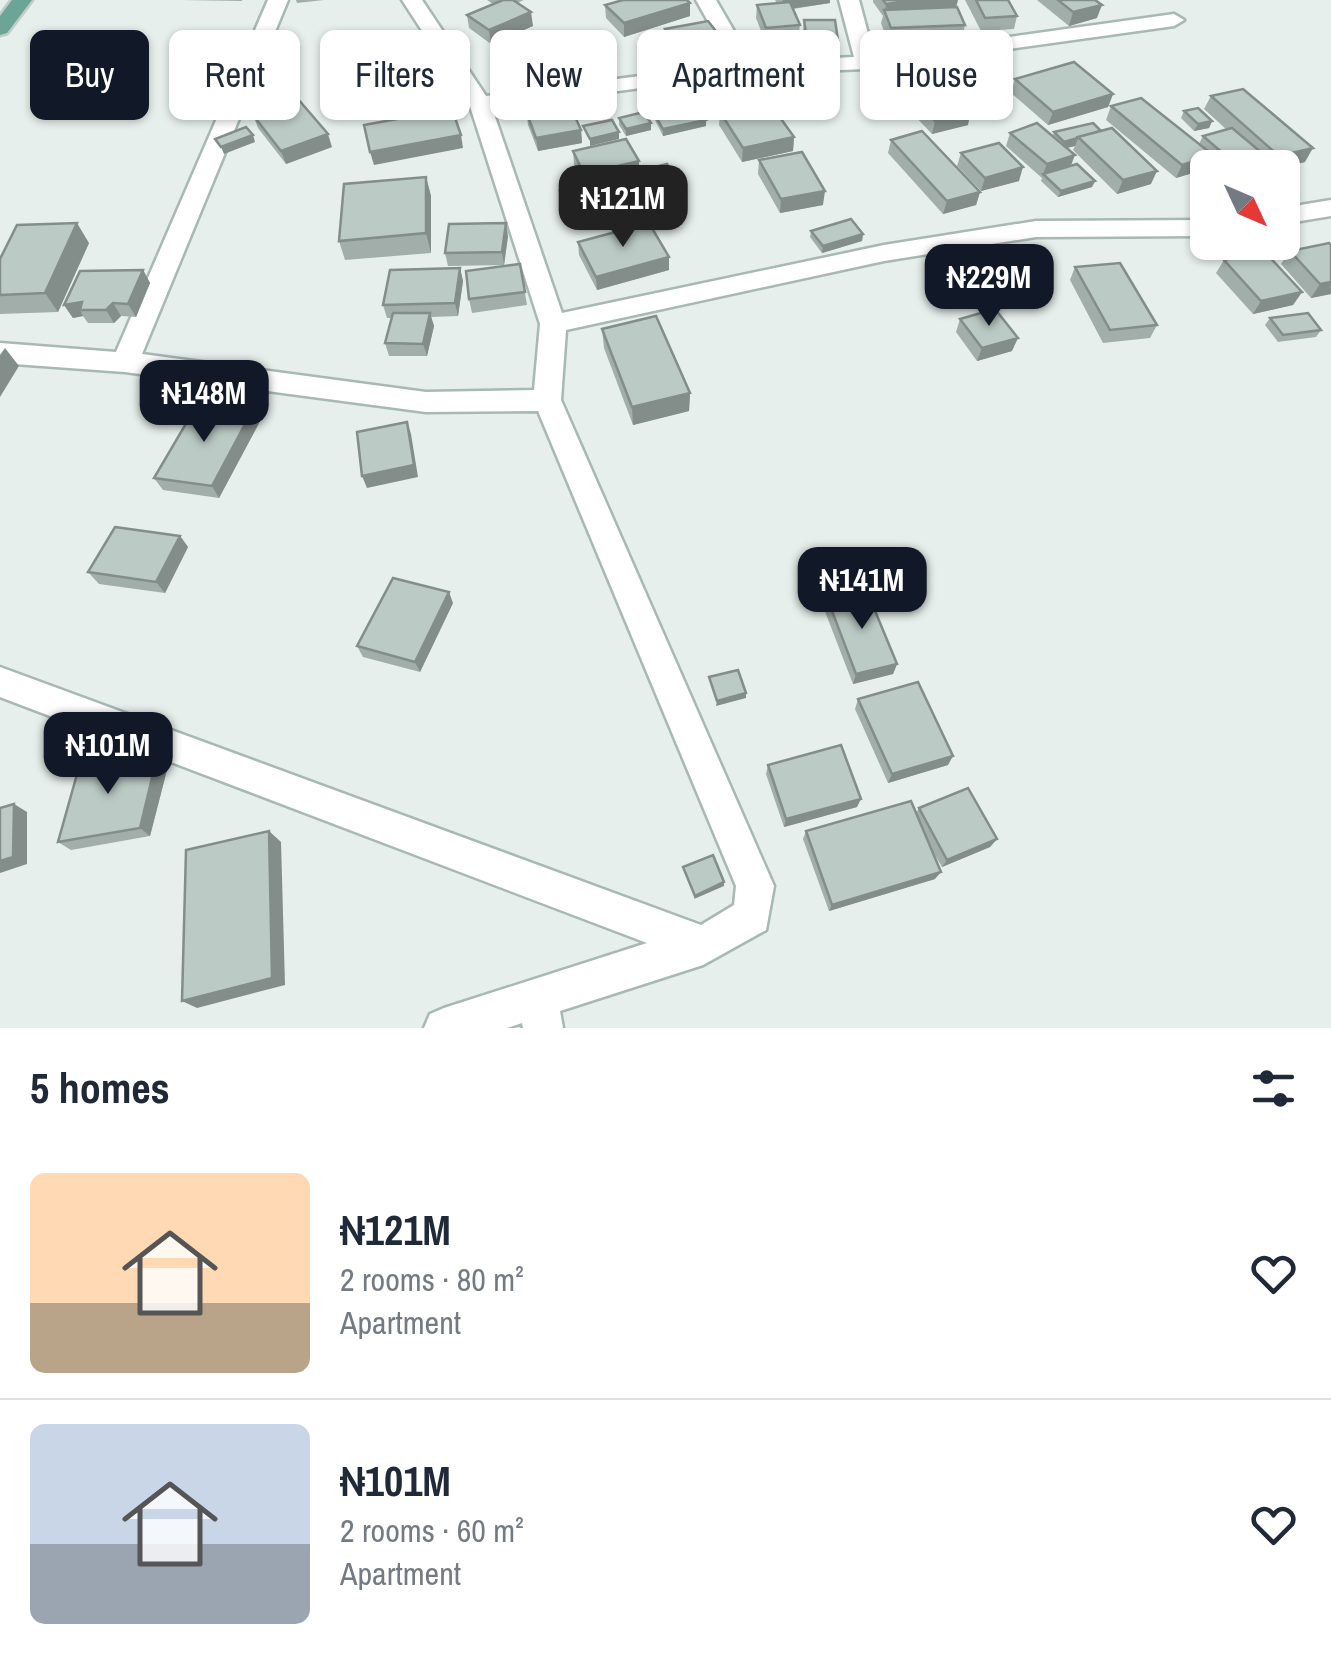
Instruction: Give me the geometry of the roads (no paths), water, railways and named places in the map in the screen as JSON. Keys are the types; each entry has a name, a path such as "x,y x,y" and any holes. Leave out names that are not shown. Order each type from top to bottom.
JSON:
{"main road":[{"path":"0,29 22,0"}],"street":[{"path":"124,362 278,0"},
{"path":"412,0 480,103 553,324 547,400 754,886 752,916 703,945 539,1012 444,1028"},
{"path":"706,0 723,30"},
{"path":"849,0 860,40"},
{"path":"1013,42 1174,20"},
{"path":"480,103 637,82"},
{"path":"1300,213 1331,208"},
{"path":"553,324 884,253 1036,229 1190,231"},
{"path":"0,353 124,362 426,402 547,400"},
{"path":"0,682 703,945"}]}
